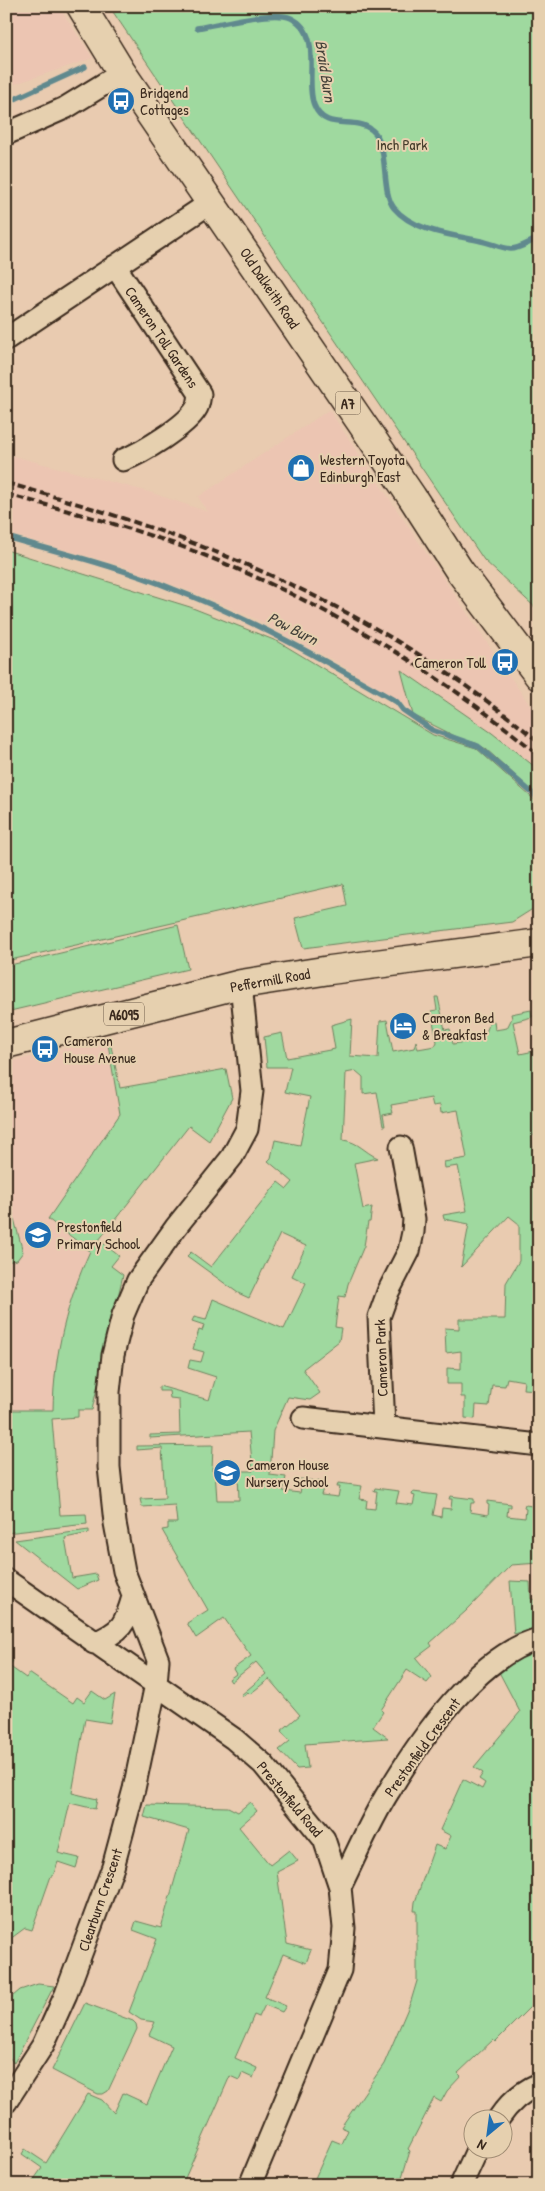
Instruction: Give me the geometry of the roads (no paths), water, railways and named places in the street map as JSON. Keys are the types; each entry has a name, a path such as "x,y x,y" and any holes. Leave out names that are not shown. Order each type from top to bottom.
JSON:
{"main road":[{"name":"Old Dalkeith Road","path":"81,6 122,72 459,570 539,676"},
{"name":"Old Dalkeith Road","path":"459,570 539,649"},
{"name":"Peffermill Road","path":"6,1044 241,984 340,968 538,943"}],"street":[{"path":"6,134 65,108 122,72"},
{"path":"6,339 210,203"},
{"name":"Cameron Toll Gardens","path":"116,266 200,394 197,407 189,418 138,454 123,460"},
{"path":"156,1684 158,1660 133,1597 120,1552 109,1467 109,1392 114,1355 123,1316 138,1280 176,1227 232,1157 247,1129 252,1091 241,984"},
{"name":"Cameron Park","path":"384,1427 379,1317 384,1301 409,1251 414,1219 402,1147"},
{"path":"303,1418 539,1445"},
{"name":"Prestonfield Road","path":"6,1580 234,1738 263,1764 324,1839 340,1887 344,1928 340,1970 250,2185"},
{"path":"94,1642 114,1634 126,1622 133,1597"},
{"name":"Prestonfield Crescent","path":"340,1887 388,1792 442,1715 469,1685 499,1658 511,1650 539,1639"},
{"name":"Clearburn Crescent","path":"6,2102 43,2045 59,2012 113,1867 130,1803 156,1684"},
{"path":"508,2108 521,2094 539,2084"},
{"path":"461,2185 473,2158"}],"waterway":[{"name":"Braid Burn","path":"197,28 259,17 283,16 291,18 301,25 307,34 311,58 311,95 314,105 325,119 365,126 378,137 383,156 387,191 394,208 402,216 435,231 511,249 518,248 539,238"},
{"name":"Braid Burn","path":"6,103 85,67"},
{"name":"Pow Burn","path":"6,537 153,581 231,613 315,656 397,702 403,710 432,730 478,746 539,799"}],"railway":[{"path":"6,483 80,504 151,528 220,554 287,583 352,616 416,653 478,695 539,742"},
{"path":"6,494 146,534 238,569 284,590 329,613 416,665 458,693 539,755"}],"place":[{"name":"Bridgend Cottages","path":"121,101"},
{"name":"Western Toyota Edinburgh East","path":"301,468"},
{"name":"Cameron Toll","path":"505,662"},
{"name":"Cameron Bed & Breakfast","path":"403,1026"},
{"name":"Cameron House Avenue","path":"45,1049"},
{"name":"Prestonfield Primary School","path":"38,1235"},
{"name":"Cameron House Nursery School","path":"227,1473"}],"park label":[{"name":"Inch Park","path":"402,144"}]}
